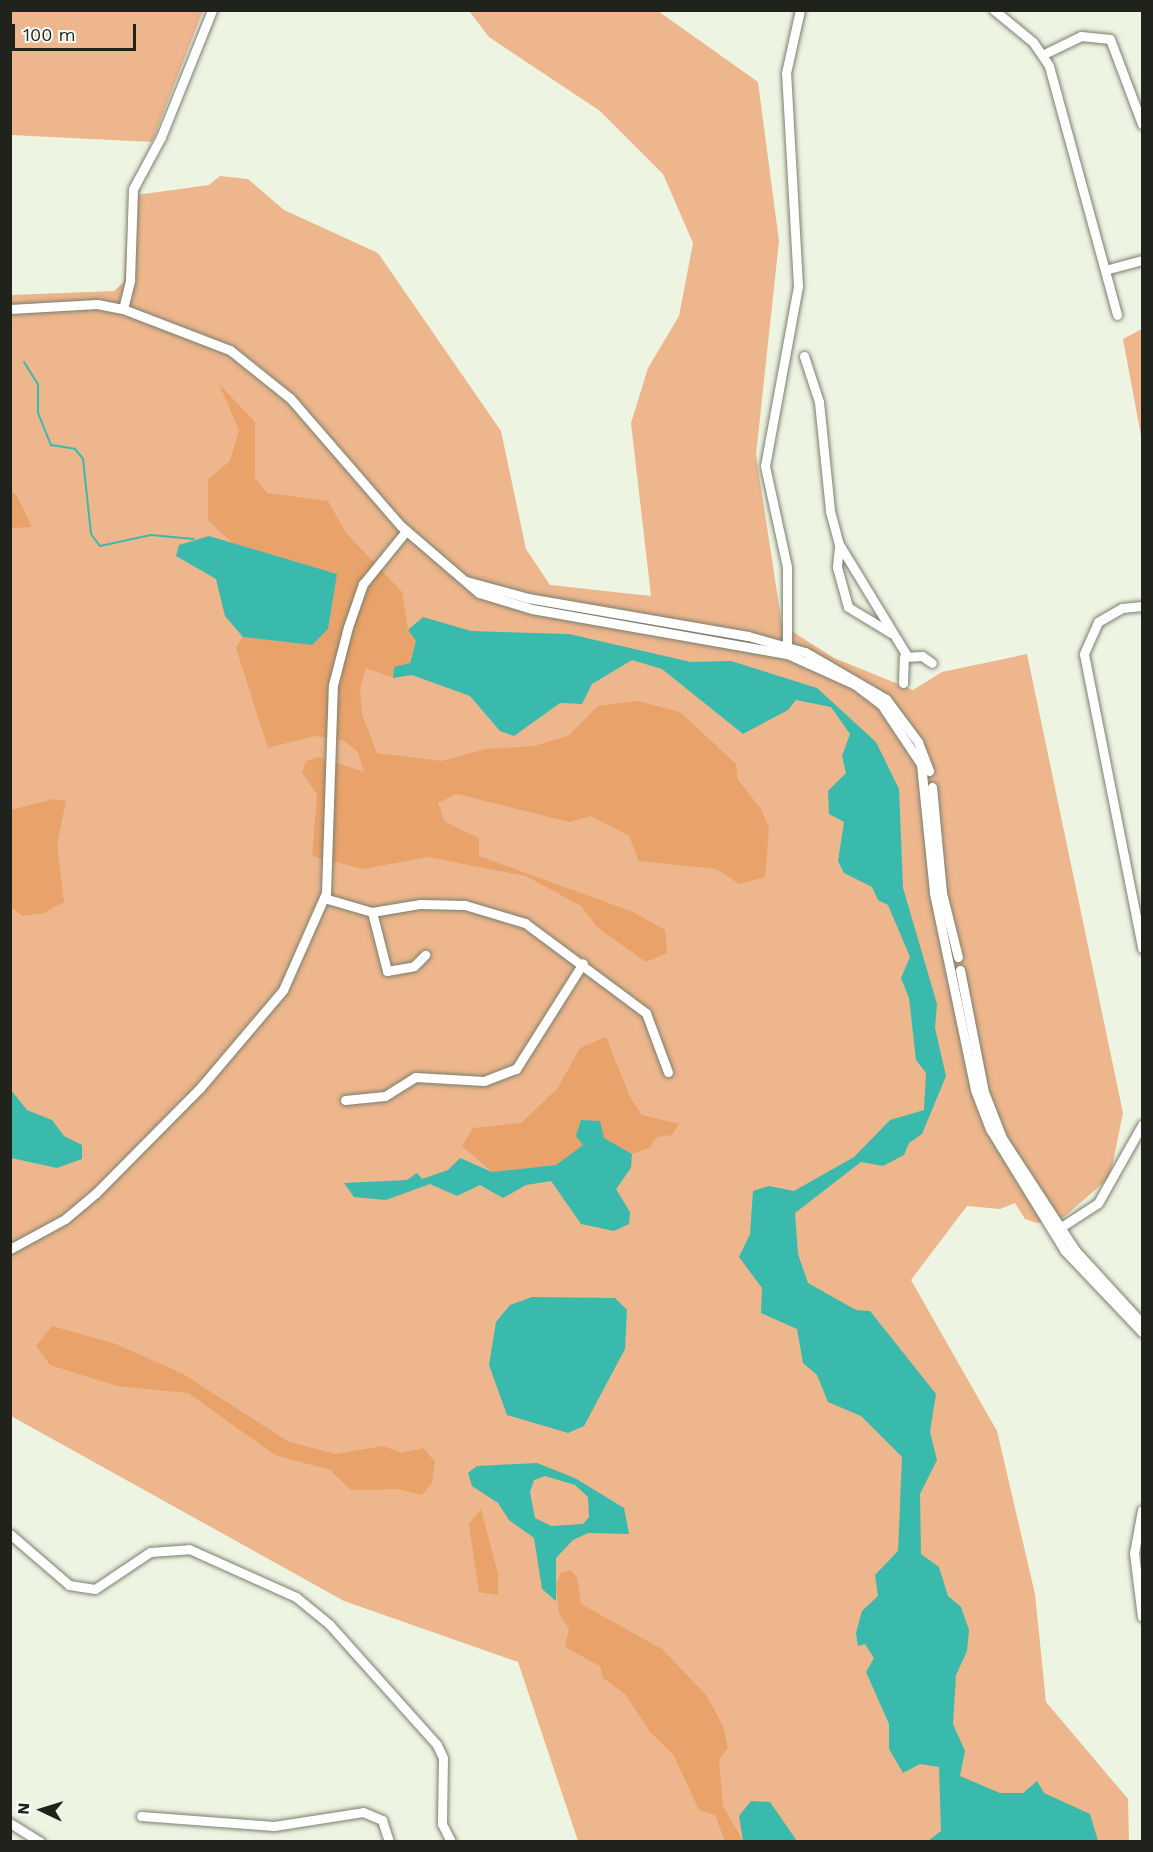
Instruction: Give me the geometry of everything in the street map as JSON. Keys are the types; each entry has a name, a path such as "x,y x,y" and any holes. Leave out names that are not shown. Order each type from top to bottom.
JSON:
{"street":[{"path":"123,309 130,280 133,189 161,137 212,10"},
{"path":"787,650 787,567 765,466 798,286 786,73 800,10"},
{"path":"994,10 1044,54 1117,315"},
{"path":"1044,54 1081,36 1110,39 1143,124"},
{"path":"1105,270 1143,260"},
{"path":"10,309 97,304 123,309 207,337 257,369 329,439 406,531 479,593 532,609 787,650 868,692 914,746 928,791 934,893 975,1090 990,1129 1097,1290 1143,1332"},
{"path":"804,356 819,402 830,511 839,544 907,656"},
{"path":"10,1250 64,1219 96,1193 248,1035 283,990 324,898 333,685 363,584 406,531"},
{"path":"839,544 837,567 848,607 891,633"},
{"path":"1143,606 1122,608 1098,622 1084,654 1143,948"},
{"path":"907,656 922,656 932,663"},
{"path":"903,682 900,666 907,656"},
{"path":"324,898 372,912 446,903 496,912 554,940 646,1013 668,1072"},
{"path":"372,912 387,971 402,971 425,955"},
{"path":"345,1100 385,1096 416,1077 484,1081 516,1069 583,963"},
{"path":"1057,1231 1098,1203 1143,1125"},
{"path":"1057,1231 1102,1283 1143,1323"},
{"path":"1143,1510 1134,1553 1143,1617"},
{"path":"10,1534 69,1585 95,1589 150,1552 189,1549 296,1597 329,1624 437,1745 442,1758 442,1824 451,1842"},
{"path":"141,1816 274,1826 363,1812 382,1820 389,1842"},
{"path":"10,1823 40,1842"}],"shaded area":[{"path":"11,10 203,11 152,142 11,135"},
{"path":"469,11 658,11 758,82 779,241 756,455 782,625 834,658 913,690 942,672 1027,654 1123,1113 1110,1177 1064,1217 1037,1223 1025,1219 1015,1203 1000,1209 967,1206 911,1280 997,1431 1035,1594 1046,1702 1128,1799 1129,1841 578,1841 518,1662 344,1601 11,1416 11,295 114,291 124,282 129,196 209,185 220,176 248,179 284,210 378,253 501,431 526,549 550,585 651,596 631,423 648,368 679,316 693,243 663,174 600,111 489,37"},
{"path":"1142,329 1142,441 1123,339"},
{"path":"219,384 255,422 255,478 267,493 328,501 346,533 402,592 408,630 416,641 409,664 394,667 393,678 366,668 360,688 362,715 377,753 441,761 486,749 534,746 568,736 598,706 637,701 680,712 736,764 738,780 761,809 769,828 765,877 739,884 717,869 639,861 629,836 591,816 569,822 457,794 438,803 445,822 479,838 479,856 633,912 665,930 667,953 646,962 598,928 581,906 526,876 428,857 363,869 312,856 317,795 302,772 306,761 319,757 364,772 358,752 343,740 314,736 268,748 236,648 243,637 312,645 337,574 232,543 208,520 208,479 230,461 239,430"},
{"path":"10,490 17,496 32,527 11,528"},
{"path":"53,799 66,801 57,845 64,902 44,913 22,916 11,907 11,810"},
{"path":"606,1037 631,1099 642,1115 679,1124 672,1135 657,1137 649,1148 632,1154 604,1138 583,1145 556,1165 492,1172 462,1146 473,1128 521,1123 557,1089 580,1048"},
{"path":"52,1326 116,1344 183,1374 289,1442 336,1454 383,1446 402,1453 423,1448 435,1462 432,1483 422,1495 397,1489 351,1490 330,1470 275,1455 188,1393 117,1386 50,1365 36,1346"},
{"path":"481,1509 498,1574 498,1595 479,1592 469,1524"},
{"path":"570,1570 577,1577 581,1604 662,1649 706,1695 723,1726 728,1748 719,1760 723,1806 743,1841 725,1841 715,1815 699,1810 673,1754 650,1732 625,1694 603,1678 600,1666 565,1647 569,1629 559,1613 556,1584 561,1573"}],"water":[{"path":"209,536 337,574 328,629 312,645 243,637 225,616 216,579 176,556 179,545"},
{"path":"423,617 471,631 569,634 691,662 731,661 817,688 876,742 899,789 903,888 937,1004 935,1028 946,1076 922,1134 909,1143 904,1155 883,1166 861,1162 795,1213 798,1254 808,1283 856,1310 870,1311 936,1394 930,1432 937,1460 920,1494 921,1554 939,1567 948,1596 961,1607 969,1630 967,1651 956,1675 953,1724 965,1751 960,1776 1000,1793 1023,1793 1037,1781 1044,1793 1090,1814 1098,1841 928,1841 941,1831 939,1767 920,1764 903,1773 889,1749 889,1724 866,1672 874,1658 865,1644 858,1646 856,1633 862,1611 878,1596 875,1575 898,1551 902,1457 861,1416 828,1402 817,1375 803,1363 797,1329 761,1313 762,1288 739,1257 750,1234 753,1191 769,1186 794,1191 854,1157 890,1120 924,1110 926,1073 916,1060 909,998 901,978 910,957 888,905 878,900 872,887 844,873 838,861 844,822 829,814 828,791 846,773 842,756 850,734 831,707 796,700 788,710 743,734 662,669 632,660 592,684 582,704 560,703 514,736 500,731 470,696 412,675 393,678 394,667 410,663 416,641 408,630"},
{"path":"11,1090 27,1110 52,1120 64,1136 82,1145 82,1159 57,1168 11,1158"},
{"path":"581,1120 600,1121 604,1138 632,1154 631,1168 616,1189 630,1212 629,1224 614,1231 581,1224 551,1181 526,1185 503,1198 480,1185 457,1196 430,1184 386,1200 354,1197 344,1183 407,1180 417,1173 422,1179 448,1170 460,1158 492,1172 556,1165 583,1145 576,1136"},
{"path":"532,1297 615,1298 627,1310 625,1349 584,1426 568,1433 507,1415 489,1365 496,1322 510,1305"},
{"path":"537,1463 575,1478 624,1508 629,1534 588,1533 573,1540 556,1558 556,1601 542,1589 534,1538 509,1520 498,1503 472,1486 468,1473 477,1466","holes":["545,1476 575,1485 588,1497 589,1517 583,1524 551,1526 535,1518 530,1492 534,1480"]},
{"path":"751,1801 770,1802 797,1841 743,1841 739,1816"}],"waterway":[{"path":"24,362 38,384 38,413 51,445 75,449 83,459 91,534 100,546 151,535 194,539"}]}
